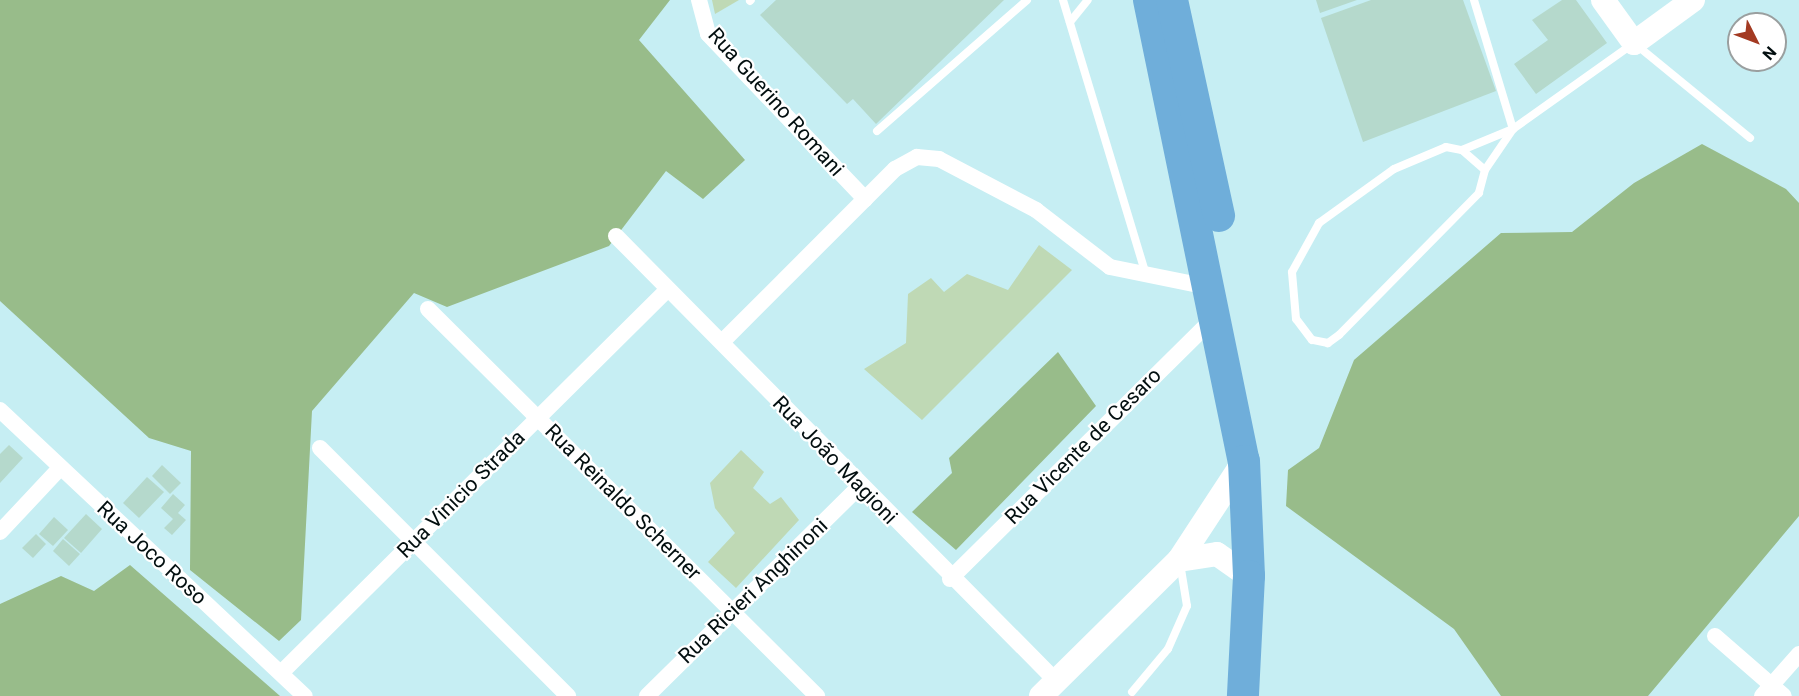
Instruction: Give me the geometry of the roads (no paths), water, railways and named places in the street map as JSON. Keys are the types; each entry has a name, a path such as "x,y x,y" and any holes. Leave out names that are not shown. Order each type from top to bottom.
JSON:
{"highway":[{"path":"1149,0 1205,250 1244,461 1249,576 1243,696"},
{"path":"1172,0 1235,305 1248,428 1244,461"}],"street":[{"name":"Rua Guerino Romani","path":"699,0 708,34 865,199"},
{"path":"1603,0 1634,43 1693,0"},
{"path":"722,342 865,199 917,157 939,159 1036,210 1110,267 1147,279 1170,278 1215,301"},
{"name":"Rua João Magioni","path":"616,236 667,290 722,342 950,579 1048,689"},
{"path":"1170,278 1205,250"},
{"name":"Rua Vinicio Strada","path":"280,673 667,290"},
{"name":"Rua Vicente de Cesaro","path":"950,579 1215,301"},
{"name":"Rua Reinaldo Scherner","path":"428,309 817,696"},
{"name":"Rua Joco Roso","path":"0,410 305,696"},
{"path":"320,448 411,542 568,696"},
{"path":"1048,689 1179,560 1244,461"},
{"path":"0,532 60,468"},
{"name":"Rua Ricieri Anghinoni","path":"647,696 860,486"},
{"path":"1179,560 1217,554 1249,576"},
{"path":"1715,636 1772,692 1799,654"}],"lane":[{"path":"877,131 1027,0"},
{"path":"1063,0 1147,279"},
{"path":"1070,22 1088,0"},
{"path":"1474,0 1513,129"},
{"path":"1462,150 1513,129 1634,43 1750,138"},
{"path":"1485,170 1462,150 1446,147 1420,155 1355,192 1319,223 1292,272 1296,319 1312,340 1328,343 1339,335 1479,193 1485,170 1513,129"},
{"path":"1132,692 1168,649 1186,606 1179,560"}]}
